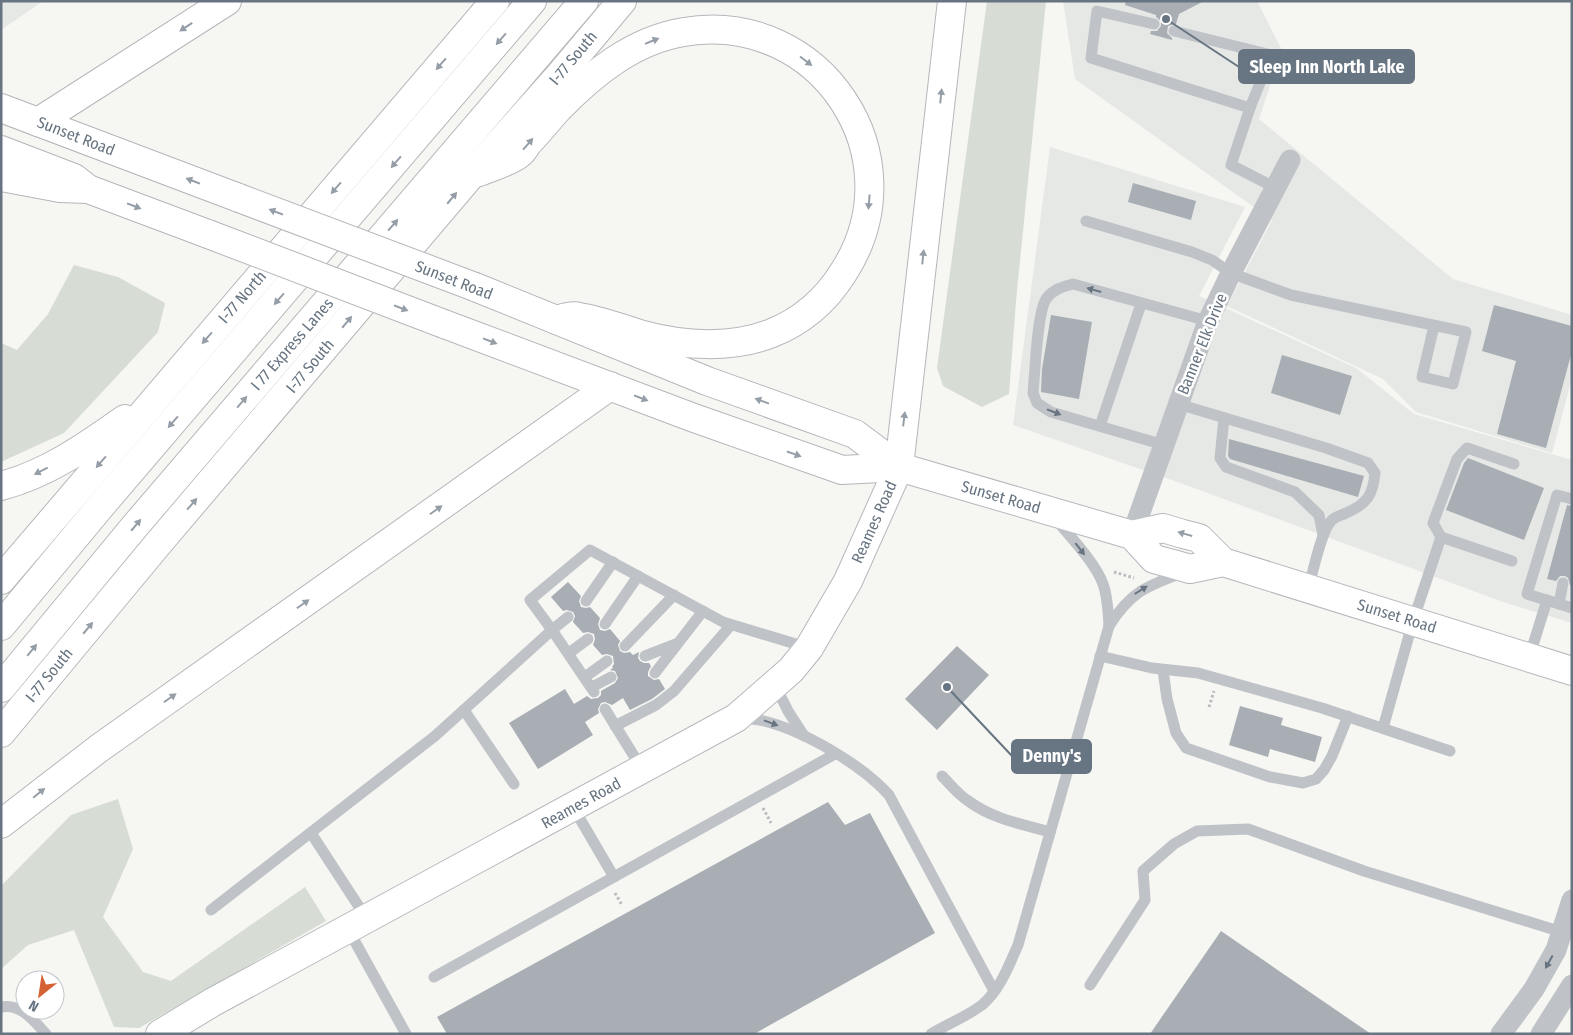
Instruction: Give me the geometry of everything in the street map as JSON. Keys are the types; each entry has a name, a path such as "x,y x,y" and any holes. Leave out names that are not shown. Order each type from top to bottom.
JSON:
{"main road":[{"path":"38,122 227,1"},
{"path":"1,626 105,501 532,1"},
{"name":"I 77 Express Lanes","path":"1,688 142,519 584,1"},
{"name":"I-77 South","path":"1,733 157,545 471,175 559,76 622,1"},
{"name":"Reames Road","path":"160,1034 213,1002 736,718 776,685 809,648 848,581 899,467 952,1"},
{"name":"I-77 North","path":"1,580 490,8"},
{"path":"471,175 518,155 559,109 592,76 611,62 649,42 685,31 738,31 769,40 784,47 798,55 823,75 834,86 851,113 863,142 869,173 870,188 867,220 856,251 838,282 827,295 801,317 787,326 755,339 719,343 675,341 645,336 577,316 556,320"},
{"name":"Sunset Road","path":"1,108 475,288 708,381 855,434 899,467"},
{"name":"Sunset Road","path":"1,150 74,178 88,189 739,435 842,470 899,467 1132,536 1154,559 1190,569 1223,562"},
{"path":"1,177 60,188 88,189"},
{"path":"1,824 98,749 610,386"},
{"path":"1,486 26,478 80,450 156,398"},
{"name":"Sunset Road","path":"1132,536 1163,528 1199,538 1223,562 1572,671"}],"street":[{"name":"Banner Elk Drive","path":"1132,536 1208,321 1290,160"},
{"path":"1501,1034 1534,989 1567,934 1572,900"},
{"path":"1541,1034 1572,985"}],"lane":[{"path":"1154,24 1097,12 1091,58 1250,108"},
{"path":"1174,31 1271,55 1250,108 1231,165 1276,188"},
{"path":"1086,221 1192,252 1212,260 1231,273 1291,295 1466,332 1453,384 1422,377 1434,326"},
{"path":"1164,445 1051,412 1037,403 1033,393 1041,313 1046,299 1056,289 1073,284 1208,321"},
{"path":"1100,426 1141,304"},
{"path":"1178,404 1326,448 1368,463 1375,473 1374,485 1368,500 1332,520 1323,536 1308,588"},
{"path":"1224,418 1220,458 1226,467 1295,492 1319,515 1323,536"},
{"path":"1512,561 1441,537 1433,523 1457,459 1467,448 1514,464"},
{"path":"1572,499 1557,495 1527,594 1572,608"},
{"path":"1049,511 1088,560 1102,582 1106,593 1109,626"},
{"path":"1383,728 1413,622 1441,537"},
{"path":"611,677 593,689 530,600 590,550 731,625 809,648"},
{"path":"586,601 613,562"},
{"path":"931,1034 982,1005 1006,973 1018,944 1109,626 1126,602 1136,593 1190,569"},
{"path":"605,624 638,576"},
{"path":"1559,604 1563,584"},
{"path":"625,646 674,595"},
{"path":"1529,658 1547,600"},
{"path":"655,672 703,611"},
{"path":"212,910 436,736 568,616"},
{"path":"616,726 656,705 674,691 731,625"},
{"path":"569,653 588,639"},
{"path":"645,656 678,644"},
{"path":"1100,656 1163,670 1198,673 1348,716 1450,751"},
{"path":"585,677 607,660"},
{"path":"1163,670 1167,699 1176,733 1186,748 1270,777 1303,783 1316,779 1332,756 1348,716"},
{"path":"776,685 788,711 804,736"},
{"path":"605,709 642,769"},
{"path":"464,710 514,784"},
{"path":"736,718 763,720 804,736 875,779 889,794 994,991"},
{"path":"434,976 835,754"},
{"path":"942,776 966,800 984,812 1050,832"},
{"path":"573,807 614,876"},
{"path":"1090,985 1145,900 1143,871 1174,844 1197,831 1248,829 1364,871 1567,934"},
{"path":"311,833 357,924 406,1034"},
{"path":"1,1008 8,1006 26,1013 46,1034"}],"path":[{"path":"1108,570 1142,580"}],"shaded area":[{"path":"1,1 43,1 1,30"},
{"path":"987,1 1046,1 1016,301 1009,394 982,407 943,386 937,368"},
{"path":"1063,1 1257,1 1282,50 1259,119 1453,279 1572,315 1572,378 1552,453 1416,412 1383,379 1227,306 1272,220 1075,79"},
{"path":"1050,147 1245,207 1199,296 1356,368 1414,414 1572,460 1572,623 1506,603 1186,485 1013,425"},
{"path":"74,265 118,277 165,303 158,332 64,433 1,462 1,343 17,350 48,314"},
{"path":"118,799 133,849 103,917 143,972 171,981 305,887 326,921 139,1028 114,1027 74,930 28,945 1,969 1,886 71,815"}],"building":[{"path":"1126,1 1204,1 1179,14 1176,24 1168,26 1167,33 1172,40 1150,34 1151,31 1157,31 1161,26 1161,21 1156,15 1125,5"},
{"path":"1133,183 1196,201 1191,220 1128,202"},
{"path":"1494,305 1572,326 1572,351 1546,448 1497,434 1516,361 1482,351"},
{"path":"1051,315 1092,322 1079,399 1041,392 1042,369"},
{"path":"1282,355 1352,376 1340,415 1271,393"},
{"path":"1229,439 1364,476 1358,497 1230,459 1228,456"},
{"path":"1468,458 1544,488 1524,540 1446,510 1464,463"},
{"path":"1567,505 1572,506 1572,586 1565,576 1560,576 1556,581 1547,579"},
{"path":"568,582 581,596 579,601 581,607 590,607 600,618 598,624 600,630 610,629 620,641 618,645 620,651 624,653 630,652 633,655 639,652 638,658 640,661 649,663 651,666 648,676 654,680 659,679 665,689 652,699 630,710 623,698 612,705 605,702 601,703 598,709 599,713 585,722 593,735 538,769 509,723 565,689 574,704 587,696 591,699 598,698 601,695 601,691 615,683 618,678 615,671 610,670 614,664 613,656 602,655 593,645 594,634 583,633 573,622 575,616 573,612 563,611 551,597"},
{"path":"957,646 989,675 937,730 905,699"},
{"path":"1240,706 1283,718 1281,725 1322,737 1315,762 1270,749 1268,757 1229,745"},
{"path":"828,802 845,825 870,813 935,933 754,1034 447,1034 437,1017"},
{"path":"1221,931 1371,1034 1150,1034"}],"place":[{"name":"Sleep Inn North Lake","path":"1166,19"},
{"name":"Denny's","path":"947,687"}]}
